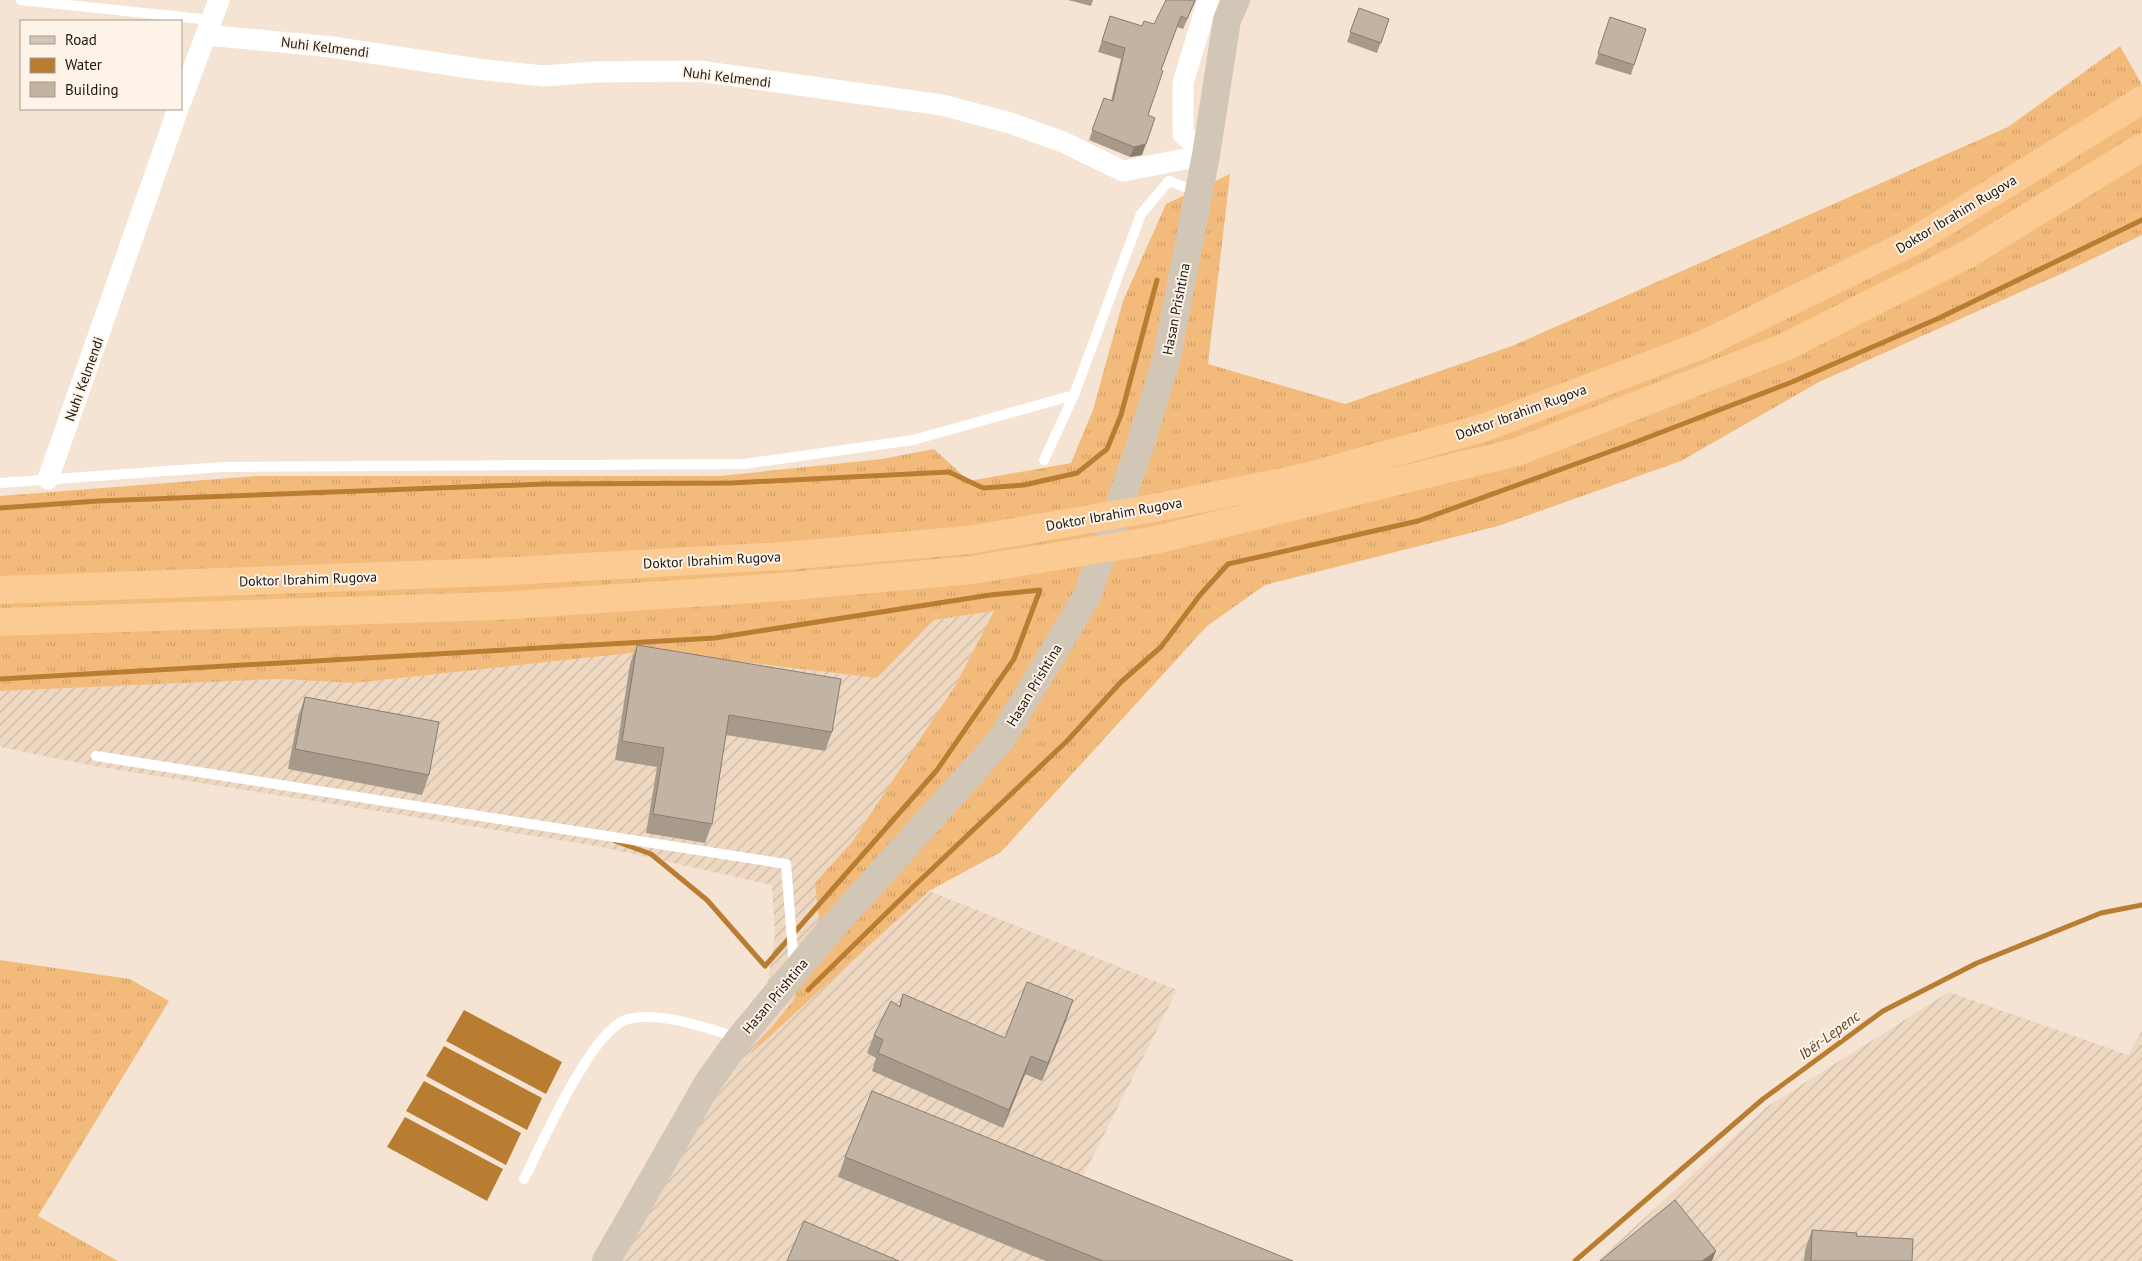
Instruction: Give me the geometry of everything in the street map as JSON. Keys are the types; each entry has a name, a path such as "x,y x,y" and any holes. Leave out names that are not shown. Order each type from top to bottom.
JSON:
{"highway":[{"name":"Doktor Ibrahim Rugova","path":"0,590 513,571 784,556 968,540 1154,508 1302,478 1486,427 1702,345 1914,241 2142,100"},
{"path":"0,622 496,606 782,587 972,570 1156,540 1517,452 1785,347 1970,253 2137,153"}],"main road":[{"name":"Hasan Prishtina","path":"606,1261 709,1081 740,1038 829,931 1001,740 1087,596 1137,455 1166,361 1206,155 1227,20 1236,0"}],"street":[{"path":"182,98 219,0"},
{"path":"1206,155 1184,134 1183,83 1208,0"},
{"name":"Nuhi Kelmendi","path":"208,27 477,69 544,76 594,72 699,71 942,105 1010,123 1063,142 1123,171 1206,155"},
{"name":"Nuhi Kelmendi","path":"48,479 178,110"}],"lane":[{"path":"22,0 160,20"},
{"path":"182,23 208,27"},
{"path":"1044,460 1074,395 1141,214 1169,181 1199,193"},
{"path":"0,483 222,467 744,464 913,440 1074,395"},
{"path":"96,756 786,864 795,974"},
{"path":"524,1179 569,1090 598,1043 623,1021 652,1017 687,1022 740,1038"}],"shaded area":[{"path":"994,611 955,686 852,842 816,883 819,919 793,1001 749,1055 929,891 1177,990 1073,1196 1242,1261 593,1261 717,1046 768,982 775,934 772,885 602,847 94,766 0,747 0,691 280,679 354,683 650,651 877,678 934,620"},
{"path":"1949,992 2128,1055 2142,1031 2142,1261 1597,1261 1768,1106"}],"green space":[{"path":"2120,46 2142,85 2142,235 2063,273 1819,382 1681,461 1498,526 1265,585 1207,626 1001,852 929,891 746,1058 793,1001 819,919 815,883 852,842 955,686 994,611 934,620 877,678 650,651 354,683 280,679 0,691 0,496 256,476 720,476 882,459 934,449 969,481 1071,463 1093,410 1123,301 1166,204 1230,174 1208,364 1345,404 1512,346 2008,127"},
{"path":"0,960 130,979 169,1001 38,1216 118,1261 0,1261"}],"water":[{"path":"464,1010 562,1062 546,1094 446,1041"},
{"path":"444,1046 542,1098 527,1130 426,1076"},
{"path":"424,1081 521,1133 506,1165 406,1111"},
{"path":"405,1117 503,1169 487,1201 387,1147"}],"building":[{"path":"1166,0 1195,0 1187,19 1181,16 1161,70 1163,71 1148,115 1155,118 1146,144 1134,147 1092,130 1104,98 1113,101 1125,48 1102,41 1110,16 1142,26 1144,21 1154,24"},
{"path":"1359,8 1389,19 1381,43 1350,32"},
{"path":"1610,17 1646,29 1634,65 1598,53"},
{"path":"637,645 841,679 832,732 729,715 712,824 653,814 664,748 622,741"},
{"path":"305,697 439,722 429,775 295,749"},
{"path":"1027,982 1073,1000 1048,1063 1031,1056 1009,1110 878,1053 883,1040 874,1035 891,1001 900,1007 903,994 1005,1038"},
{"path":"872,1091 1293,1261 1103,1261 845,1157"},
{"path":"1675,1200 1716,1251 1702,1261 1600,1261"},
{"path":"804,1221 899,1261 787,1261"},
{"path":"1812,1230 1857,1233 1856,1236 1913,1239 1912,1261 1811,1261"}],"waterway":[{"path":"808,990 1067,741 1121,682 1161,647 1200,595 1228,564 1418,521 1628,445 1792,382 1937,319 2142,220"},
{"path":"0,508 98,501 545,484 731,483 949,472 983,488 1024,485 1077,473 1107,449 1121,415 1157,280"},
{"path":"0,679 715,638 990,595 1040,590 1014,659 937,770 765,966 707,900 651,854 615,841"},
{"name":"Ibër-Lepenc","path":"1575,1261 1763,1099 1883,1011 1977,963 2101,913 2142,905"}]}
